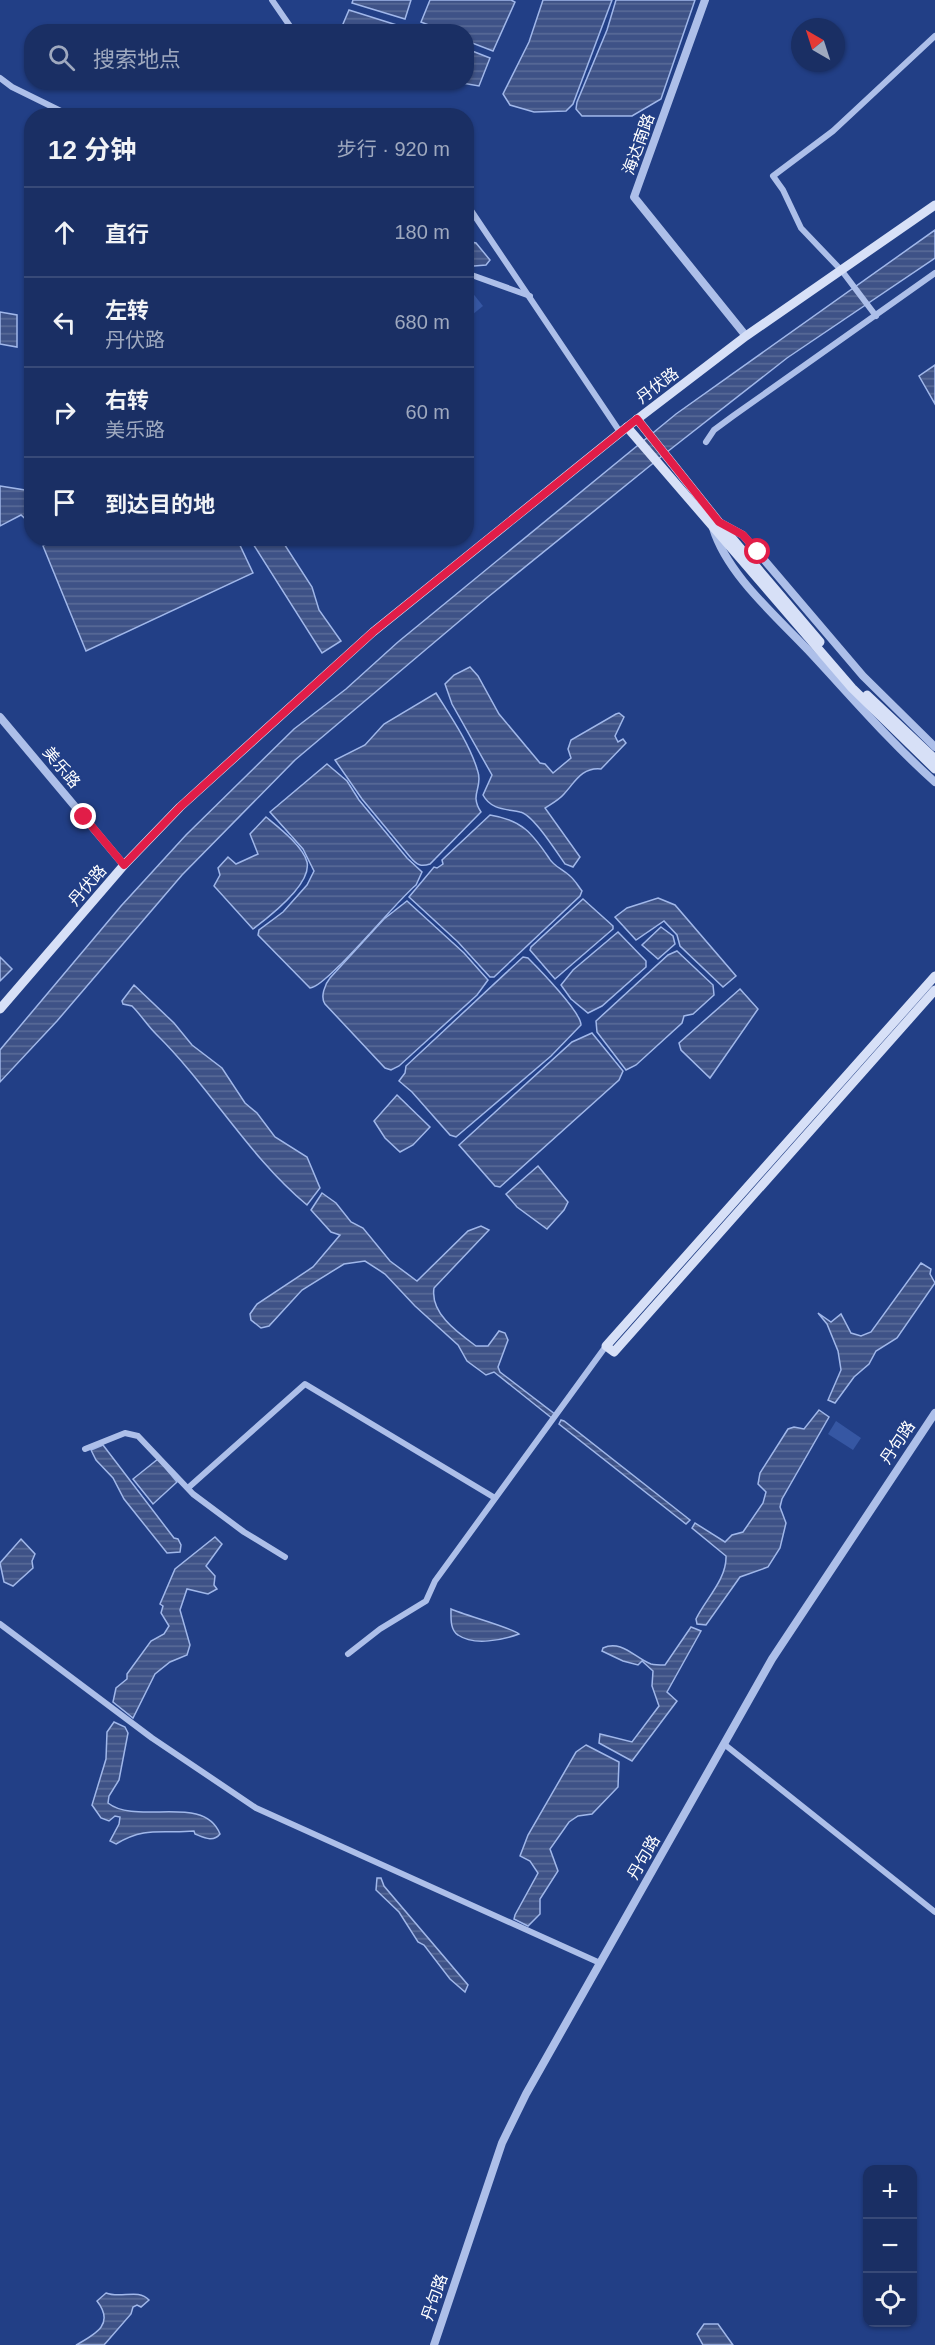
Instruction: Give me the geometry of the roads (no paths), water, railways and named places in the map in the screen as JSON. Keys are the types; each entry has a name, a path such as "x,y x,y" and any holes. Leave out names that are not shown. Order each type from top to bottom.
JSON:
{"main road":[{"name":"丹伏路","path":"0,1009 124,865 180,807 373,632 623,429 746,336 935,205"},
{"path":"637,419 716,525 876,714 935,769"},
{"path":"623,429 638,440 858,685 935,759"},
{"path":"935,976 606,1346 614,1352 935,990"}],"street":[{"path":"272,0 288,24"},
{"name":"海达南路","path":"705,0 634,197 746,336"},
{"path":"874,313 842,271 801,228 783,190 773,176 833,131 935,36"},
{"path":"0,78 12,87 55,108"},
{"path":"474,215 623,429"},
{"path":"706,442 714,430 807,360 935,273"},
{"path":"474,276 530,296"},
{"path":"716,525 743,535 863,676 935,747"},
{"path":"716,525 726,558 771,612 860,710 935,782"},
{"name":"美乐路","path":"0,717 124,865"},
{"path":"348,1654 380,1629 426,1601 435,1581 606,1346"},
{"path":"188,1488 305,1384 495,1498"},
{"name":"丹句路","path":"434,2345 502,2143 525,2094 772,1659 935,1413"},
{"path":"85,1449 132,1433 152,1448 188,1488 244,1532 285,1557"},
{"path":"0,1624 152,1738 256,1808 600,1963"},
{"path":"724,1744 935,1912"}]}
